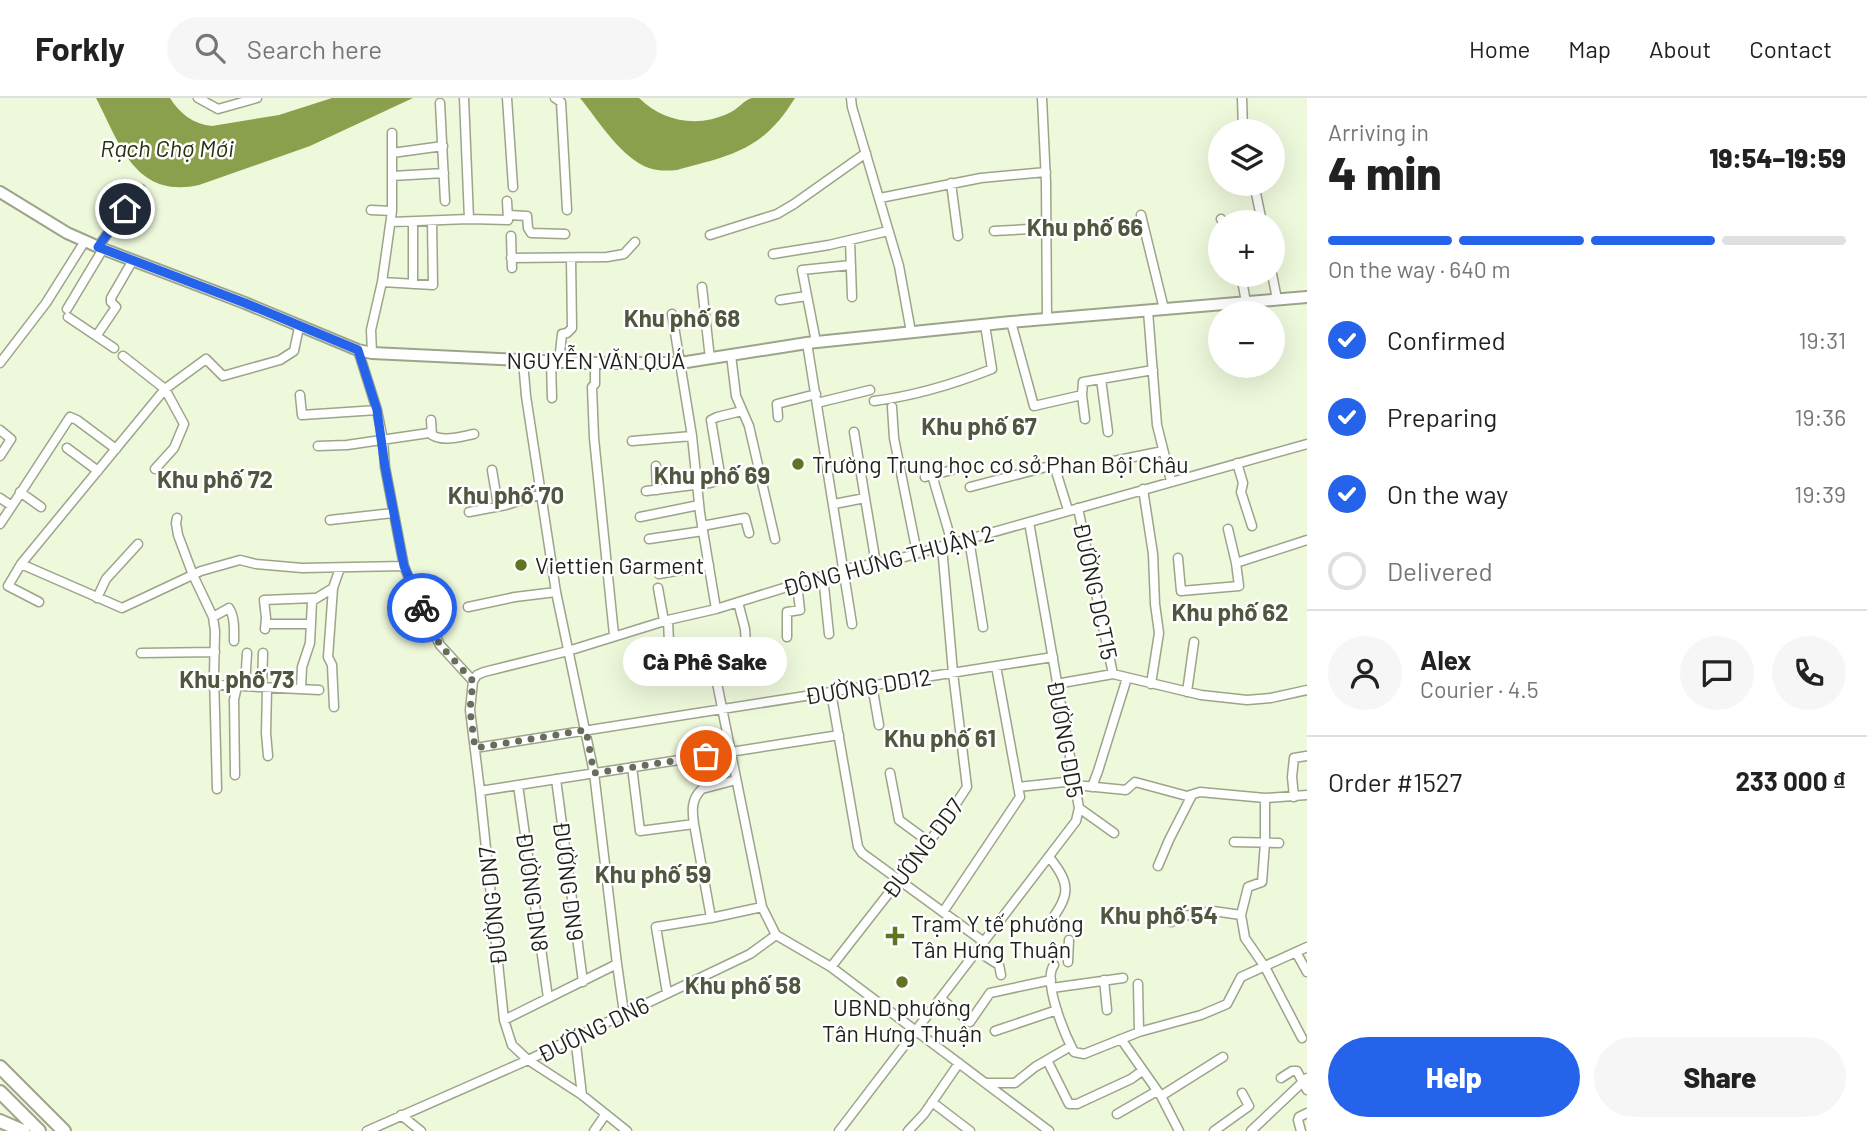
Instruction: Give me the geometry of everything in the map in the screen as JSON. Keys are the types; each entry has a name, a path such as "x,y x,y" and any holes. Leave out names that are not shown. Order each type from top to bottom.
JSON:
{"highway":[{"path":"0,1067 64,1131"},
{"path":"0,1077 54,1131"},
{"path":"0,1092 39,1131"},
{"path":"0,1103 31,1131"},
{"path":"25,1116 31,1131"},
{"path":"5,1125 23,1131"}],"main road":[{"name":"NGUYỄN VĂN QUÁ","path":"0,192 67,233 101,248 358,350 372,353 480,354 523,361 680,363 811,342 1208,305"},
{"name":"NGUYỄN VĂN QUÁ","path":"1256,301 1307,297"}],"street":[{"path":"198,98 218,108 257,98"},
{"path":"464,98 469,219"},
{"path":"508,98 513,187"},
{"path":"851,98 899,267 911,332"},
{"path":"1042,98 1046,172 1047,319"},
{"path":"1242,98 1243,119"},
{"path":"558,100 568,210"},
{"path":"440,106 445,201"},
{"path":"372,353 371,330 382,282 392,211 391,133"},
{"path":"392,153 443,146"},
{"path":"710,234 777,214 866,153"},
{"path":"880,198 981,178 1046,172"},
{"path":"392,176 444,173"},
{"path":"951,183 958,236"},
{"path":"114,348 68,313 101,248 141,189"},
{"path":"391,222 508,220 507,201"},
{"path":"371,210 392,211"},
{"path":"508,215 527,216 531,233 565,234"},
{"path":"1141,215 1164,309"},
{"path":"382,282 433,285 432,221"},
{"path":"413,223 413,284"},
{"path":"994,231 1047,228"},
{"path":"773,254 888,231"},
{"path":"511,236 511,263 607,257 624,254 635,242"},
{"path":"850,240 852,298"},
{"path":"0,363 46,303 85,241"},
{"path":"552,398 555,362 562,334 572,328 571,258"},
{"path":"97,335 116,307 111,298 133,260"},
{"path":"851,265 802,270 807,296 816,399 852,624"},
{"path":"702,287 710,359"},
{"path":"1275,287 1277,299"},
{"path":"780,300 807,296"},
{"path":"1148,311 1157,425 1171,481"},
{"path":"672,314 716,608"},
{"path":"1011,323 1034,406 1082,396"},
{"path":"874,401 921,393 992,369 985,325"},
{"path":"39,602 4,584 165,389 205,359 223,376 280,360 294,351 299,327"},
{"path":"358,350 377,410 404,566 440,645 473,681"},
{"path":"731,355 736,396 749,426 775,539"},
{"path":"122,356 165,389 184,424 174,448 155,469"},
{"path":"523,361 556,592 594,773 624,1013"},
{"path":"596,363 595,384 592,387 594,438 614,635"},
{"path":"1085,419 1083,382 1153,370"},
{"path":"1101,379 1108,432"},
{"path":"778,417 777,404 870,390"},
{"path":"300,395 302,415 377,410"},
{"path":"892,407 894,438 917,553"},
{"path":"646,491 724,479 712,420 742,411"},
{"path":"0,524 70,417 116,449"},
{"path":"431,420 432,435"},
{"path":"0,430 11,439 0,456"},
{"path":"854,432 876,564"},
{"path":"318,446 347,445 429,433 435,438 446,439 474,434"},
{"path":"632,441 692,436"},
{"name":"ĐÔNG HƯNG THUẬN 2","path":"473,681 477,675 484,672 666,620 738,602 845,569 876,564 969,539 1307,443"},
{"path":"67,448 98,471"},
{"path":"1109,462 1163,451"},
{"path":"1237,463 1243,483 1241,492 1252,526"},
{"path":"970,487 1054,465 1068,510"},
{"path":"656,466 657,490"},
{"path":"492,470 498,506"},
{"path":"952,470 929,476 952,543"},
{"path":"1143,489 1153,554 1159,634 1151,684"},
{"path":"20,492 41,507"},
{"path":"469,512 542,494"},
{"path":"0,498 12,506"},
{"path":"834,504 865,498"},
{"path":"640,517 699,505"},
{"name":"ĐƯỜNG DCT15","path":"1078,508 1113,674"},
{"path":"330,520 393,513"},
{"path":"177,518 178,535 213,617 217,789"},
{"path":"649,539 745,518 749,533"},
{"name":"ĐƯỜNG DD5","path":"839,1131 1076,821 1079,808 1029,522"},
{"path":"1178,558 1181,591 1239,586 1228,529"},
{"path":"969,539 983,628"},
{"path":"1236,563 1307,540"},
{"path":"97,598 106,579 138,544"},
{"name":"ĐƯỜNG DD7","path":"831,967 929,842 967,787 953,673 942,546"},
{"path":"21,564 122,608 218,565 240,561 256,565 340,568 404,566"},
{"path":"659,574 709,565"},
{"path":"334,707 332,666 328,657 332,588 340,568"},
{"path":"823,576 829,634"},
{"path":"787,637 787,612 800,610 797,584"},
{"path":"311,624 266,626 264,600 314,598 332,588"},
{"path":"658,588 666,620 670,665"},
{"path":"468,607 514,597 556,592"},
{"path":"301,689 302,667 310,643 314,598"},
{"path":"738,602 745,629 747,660"},
{"path":"213,617 229,608 234,624 234,641"},
{"path":"1187,692 1194,642"},
{"path":"141,653 215,652"},
{"path":"235,775 234,700 241,686 247,653"},
{"path":"263,653 268,756"},
{"name":"ĐƯỜNG DD12","path":"475,748 1053,657"},
{"path":"943,912 1020,797 996,666"},
{"path":"1056,684 1113,674 1201,695 1247,700 1307,690"},
{"path":"1092,787 1127,678"},
{"name":"ĐƯỜNG DN7","path":"473,681 470,710 481,791 504,1020 512,1045 528,1060 582,1095 627,1131"},
{"path":"717,683 762,907 776,935 831,967 1049,1131"},
{"path":"203,684 319,690"},
{"path":"872,685 879,725"},
{"path":"831,692 862,853 984,942"},
{"path":"481,791 839,735"},
{"path":"1294,797 1294,758 1306,756"},
{"path":"632,767 640,831 694,824"},
{"path":"890,773 899,820 929,842"},
{"name":"ĐƯỜNG DN9","path":"556,779 583,982"},
{"path":"711,918 694,824 693,804 702,789 736,780"},
{"path":"1018,787 1074,783 1126,790 1135,782 1184,796 1200,792 1265,798 1307,796"},
{"name":"ĐƯỜNG DN8","path":"519,785 548,998"},
{"path":"1158,866 1168,840 1192,795"},
{"path":"1265,798 1262,882 1248,887 1241,915 1245,938 1265,967 1302,1038"},
{"path":"1079,808 1114,833"},
{"path":"1234,842 1279,843"},
{"path":"1048,926 1065,897 1066,890 1058,867 1049,857"},
{"path":"667,993 656,927 762,907"},
{"path":"1171,922 1172,916 1211,911 1241,915"},
{"name":"ĐƯỜNG DN6","path":"368,1131 528,1060 750,954 776,935"},
{"path":"1068,962 1069,940"},
{"path":"1054,965 1051,970 1052,984 1060,1024 1074,1052 1084,1054 1139,1032 1200,1015 1227,1004 1241,977 1307,947"},
{"path":"977,951 999,965 1002,975"},
{"path":"1296,952 1307,972"},
{"path":"504,1020 617,964"},
{"path":"941,999 970,1022 990,993 1123,978"},
{"path":"1104,980 1107,1010"},
{"path":"1139,984 1139,1032"},
{"path":"995,1031 1057,1010"},
{"path":"575,1037 582,1095"},
{"path":"1121,1039 1159,1093 1179,1131"},
{"path":"986,1083 1015,1083 1035,1067 1071,1046"},
{"path":"1117,1114 1223,1057"},
{"path":"1047,1060 1069,1104 1077,1104 1142,1071"},
{"path":"908,1131 959,1063"},
{"path":"1251,1131 1306,1083 1297,1071 1281,1078"},
{"path":"1214,1131 1249,1106 1242,1093"},
{"path":"932,1102 971,1131"},
{"path":"1301,1131 1297,1120 1307,1113"},
{"path":"401,1115 421,1131"},
{"path":"594,1131 605,1115"}],"water":[{"name":"Rạch Chợ Mới","path":"96,98 170,98 188,117 212,126 279,115 332,98 413,98 310,146 199,185 177,187 159,184 132,164"},
{"path":"580,98 639,98 659,113 693,121 717,118 732,112 752,98 795,98 771,129 745,148 715,160 666,171 649,168 629,156 611,138"}],"way so far":[{"path":"422,608 440,645 473,681 470,710 475,748 586,730 594,773 706,756"}],"place":[{"name":"Trường Trung học cơ sở Phan Bội Châu","path":"798,464"},
{"name":"Viettien Garment","path":"521,565"},
{"name":"Cà Phê Sake","path":"706,756"},
{"name":"Trạm Y tế phường Tân Hưng Thuận","path":"895,936"},
{"name":"UBND phường Tân Hưng Thuận","path":"902,982"}],"district":[{"name":"Khu phố 66","path":"1085,226"},
{"name":"Khu phố 68","path":"682,317"},
{"name":"Khu phố 67","path":"979,425"},
{"name":"Khu phố 69","path":"712,474"},
{"name":"Khu phố 72","path":"215,478"},
{"name":"Khu phố 70","path":"506,494"},
{"name":"Khu phố 62","path":"1230,611"},
{"name":"Khu phố 73","path":"237,678"},
{"name":"Khu phố 61","path":"940,737"},
{"name":"Khu phố 59","path":"653,873"},
{"name":"Khu phố 54","path":"1159,914"},
{"name":"Khu phố 58","path":"743,984"}],"route":[{"path":"125,209 98,247 358,350 377,410 404,566 422,608"}]}
